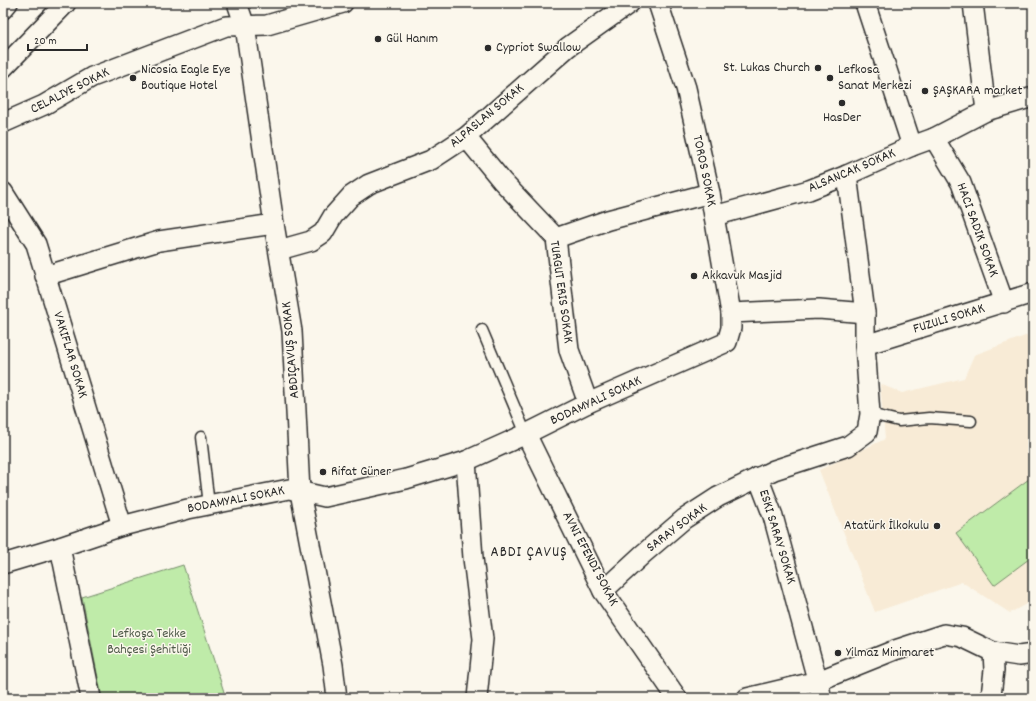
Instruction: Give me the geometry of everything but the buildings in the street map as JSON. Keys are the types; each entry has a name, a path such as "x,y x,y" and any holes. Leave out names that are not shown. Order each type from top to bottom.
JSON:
{"street":[{"path":"3,9 8,3"},
{"path":"3,68 66,3"},
{"name":"ABDIÇAVUŞ SOKAK","path":"237,3 245,26 278,250 292,331 300,492 333,665 337,698"},
{"name":"CELALIYE SOKAK","path":"3,123 44,105 92,77 226,26 267,25 343,3"},
{"name":"ALPASLAN SOKAK","path":"278,250 311,241 323,233 333,216 351,196 369,184 431,160 466,137 568,47 630,3"},
{"name":"TOROS SOKAK","path":"588,403 727,342 731,328 731,313 710,192 686,88 658,3"},
{"path":"865,3 912,146"},
{"path":"973,3 986,111"},
{"name":"ALSANCAK SOKAK","path":"714,216 808,190 847,176 912,146 934,138 986,111 1033,97"},
{"name":"TURGUT ERIS SOKAK","path":"466,137 502,181 556,238 569,350 588,403"},
{"path":"934,138 961,183 1004,303"},
{"name":"ESKI SARAY SOKAK","path":"835,698 820,689 773,516 758,477 774,470 848,446 867,432 870,414 865,345 865,313 847,176"},
{"path":"3,192 36,244 122,526"},
{"path":"556,238 608,220 710,192"},
{"path":"45,276 159,241 274,224"},
{"name":"FUZULI SOKAK","path":"865,345 1033,294"},
{"path":"731,313 819,309 865,313"},
{"path":"3,564 122,526 209,505 289,489 325,497 406,480 466,461 526,434 588,403"},
{"name":"AVNI EFENDI SOKAK","path":"526,434 603,592 678,698"},
{"path":"466,461 473,558 483,639 477,698"},
{"name":"SARAY SOKAK","path":"603,592 643,554 684,519 718,497 758,477"},
{"path":"60,547 91,698"},
{"path":"747,698 820,689 896,650 944,634 962,637 994,652 1019,656 1033,654"},
{"path":"990,698 994,670 994,652"}],"lane":[{"path":"482,330 526,434"},
{"path":"870,414 899,421 929,418 971,421"},
{"path":"201,437 209,505"}],"shaded area":[{"name":"Atatürk İlkokulu","path":"1033,333 1033,600 1010,613 962,582 875,612 819,470 885,439 880,384 902,393 964,378 974,355"}],"green space":[{"path":"1033,476 1033,556 994,585 956,533"},
{"name":"Lefkoşa Tekke Bahçesi Şehitliği","path":"183,565 226,698 102,698 82,597"}],"place":[{"name":"Gül Hanım","path":"378,39"},
{"name":"Cypriot Swallow","path":"488,48"},
{"name":"St. Lukas Church","path":"818,68"},
{"name":"Nicosia Eagle Eye Boutique Hotel","path":"133,78"},
{"name":"Lefkosa Sanat Merkezi","path":"830,78"},
{"name":"ŞAŞKARA market","path":"925,91"},
{"name":"HasDer","path":"842,103"},
{"name":"Akkavuk Masjid","path":"694,276"},
{"name":"Rifat Güner","path":"323,472"},
{"name":"Atatürk İlkokulu","path":"937,526"},
{"name":"Yilmaz Minimaret","path":"838,653"}],"district":[{"name":"ABDI ÇAVUŞ","path":"529,553"}]}
